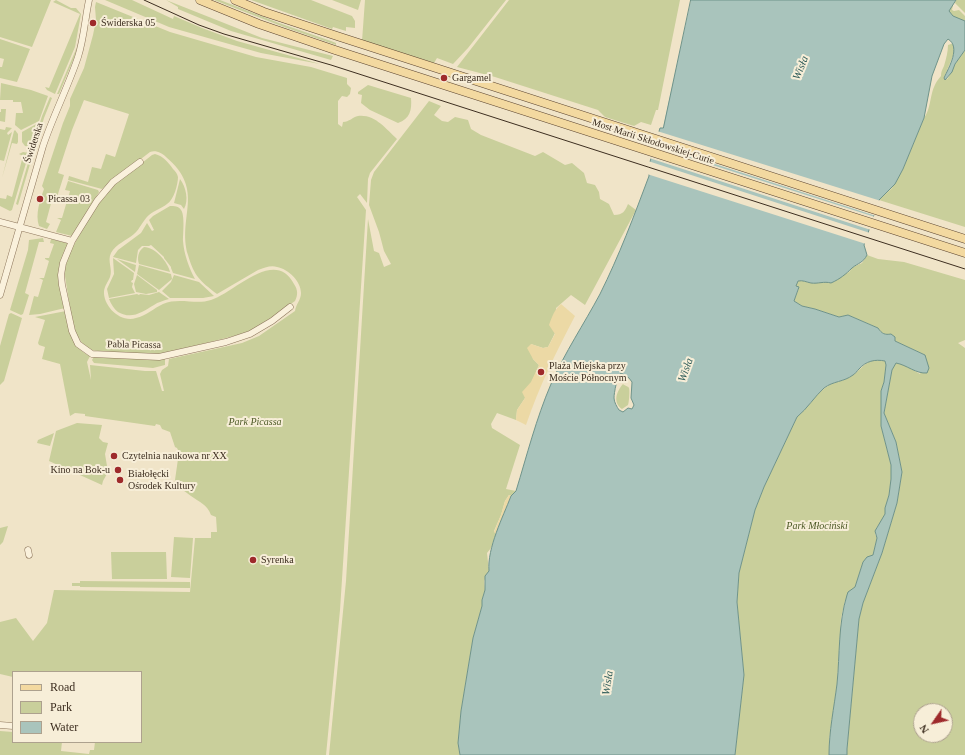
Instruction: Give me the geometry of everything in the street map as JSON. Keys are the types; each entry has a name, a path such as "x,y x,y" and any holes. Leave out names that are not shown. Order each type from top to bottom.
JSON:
{"main road":[{"name":"Most Marii Skłodowskiej-Curie","path":"200,0 259,24 336,50 965,253"},
{"name":"Most Marii Skłodowskiej-Curie","path":"235,0 264,12 340,37 965,239"}],"street":[{"name":"Świderska","path":"0,295 51,121 78,58 84,37 89,0"},
{"name":"Pabla Picassa","path":"140,162 113,182 102,194 72,241 63,263 61,275 62,285 74,336 78,344 92,354 159,357 250,334 259,330 290,307"},
{"path":"0,222 72,241"},
{"path":"0,725 12,726"}],"green space":[{"path":"0,0 51,0 32,47 0,37"},
{"path":"56,0 71,8 76,8 81,14 75,47 55,94 47,90 45,87 49,88 80,14 53,2"},
{"path":"105,0 132,0 173,19 174,16 237,41 320,64 261,53 169,27"},
{"path":"166,0 262,38 333,56 331,60 231,31 178,9 178,7"},
{"path":"214,0 220,0 331,41 336,43 336,45 284,27"},
{"path":"251,0 311,0 352,16 355,21 355,28 346,27 346,31 333,27 332,29"},
{"path":"332,0 361,0 358,10"},
{"path":"365,0 506,0 468,48 453,64 437,58 434,63 362,41"},
{"path":"509,0 680,0 658,110 656,110 651,125 641,122 634,126 605,117 598,110 495,77 457,67"},
{"path":"956,0 965,0 965,13 955,3"},
{"name":"Park Picassa","path":"96,2 170,32 256,57 311,67 347,78 347,84 351,88 350,94 347,97 342,96 338,101 338,124 342,127 343,122 358,116 370,117 380,123 397,139 370,173 368,179 367,203 360,194 357,197 366,210 340,610 326,755 0,755 0,731 12,732 12,743 62,743 61,751 89,754 90,750 94,750 95,743 142,743 142,671 12,671 12,677 0,674 0,622 16,618 33,641 47,623 54,590 190,592 195,538 211,538 211,532 217,532 216,517 211,515 207,508 183,490 174,487 179,452 175,447 170,432 162,429 160,425 156,424 155,426 85,416 85,414 75,413 70,416 60,364 42,359 45,347 39,345 38,343 45,320 35,317 66,311 70,331 75,343 90,356 87,362 91,380 90,365 156,371 162,391 164,391 160,374 162,370 168,366 169,359 242,343 259,336 295,311 301,295 299,284 293,276 285,270 275,266 258,270 217,294 198,278 188,255 186,241 188,193 185,181 178,169 161,153 154,151 150,152 102,189 68,180 69,176 88,182 92,167 101,169 106,154 115,157 129,114 84,100 72,130 58,173 64,175 57,197 53,196 46,222 50,224 47,229 39,226 38,212 44,189 42,186 70,106 70,99 84,68 96,20"},
{"path":"953,5 952,10 959,10 965,16 965,21 951,14 949,10"},
{"path":"0,39 30,49 17,82 0,78 0,67 2,67 4,59 0,58"},
{"path":"954,44 954,53 944,78 948,78 955,64 965,50 965,227 879,200 892,188 903,169 929,108 934,87 941,76 947,56 948,45"},
{"path":"77,47 59,94 57,94"},
{"path":"1,83 31,90 48,96 39,121 21,130 15,125 16,113 23,113 21,102 13,102 13,100 0,100"},
{"path":"368,85 411,98 411,106 408,116 398,123 370,110 361,103 362,95 358,94 358,92"},
{"path":"50,97 52,98 44,118 35,149 32,148 42,116"},
{"path":"429,101 441,106 434,115 442,121 448,122 455,117 468,120 471,129 481,135 535,156 543,152 565,165 572,163 584,173 587,183 595,185 599,192 600,199 609,204 614,215 623,212 628,204 636,210 585,305 571,295 556,308 555,333 548,347 543,348 531,344 533,359 539,365 525,398 517,410 516,420 497,413 491,424 492,428 520,445 506,489 516,491 511,496 509,495 505,501 494,531 496,534 491,548 487,553 489,571 484,581 485,590 473,638 461,711 458,743 460,755 329,755 346,581 368,219 374,251 379,253 384,267 391,264 384,251 369,205 371,180 374,172"},
{"path":"1,109 6,109 5,122 0,121"},
{"path":"38,123 30,147 25,146 22,142 22,132"},
{"path":"6,127 12,128 7,133 8,135 12,132 4,161 0,160 0,129 5,130"},
{"path":"15,130 18,134 18,142 17,144 12,143 2,178 14,131"},
{"path":"23,152 29,153 12,210 10,211 0,206 0,198 6,199 7,195 12,197 23,156 19,154"},
{"path":"31,153 33,154 18,205 16,204"},
{"path":"155,154 166,160 177,173 178,177 174,196 169,202 149,215 136,232 111,253 111,274 104,291 104,297 109,307 119,316 130,319 136,318 143,316 169,302 199,302 211,300 254,276 265,271 276,270 286,274 294,284 297,290 296,299 260,326 246,333 166,353 154,355 91,350 82,343 76,333 72,320 64,270 71,250 100,199 108,190"},
{"path":"180,179 186,194 186,205 184,209 181,205 174,203"},
{"path":"68,181 98,190 99,192 72,236 56,232 61,220 57,218 62,218 67,201 63,198 68,198 70,191 65,190"},
{"path":"170,206 178,207 182,212 184,251 195,279 173,273 164,257 151,245 142,246 138,250 136,263 113,257 118,250 141,233 147,223 152,231 154,230 149,220"},
{"path":"43,238 44,242 39,242 25,293 29,295 23,314 21,315 10,310 28,250 29,240"},
{"path":"51,239 67,243 60,264 65,308 29,315 34,296 38,297 43,280 39,278 44,278 49,261 45,258 49,258 54,244 50,243"},
{"path":"144,247 157,252 167,264 170,272 139,264 138,255 140,250"},
{"path":"867,255 878,259 904,262 965,280 965,340 958,343 965,348 965,755 847,755 859,619 863,603 882,553 897,503 902,472 896,442 884,413 892,370 895,363 903,364 920,374 925,355 895,341 891,334 884,334 878,328 848,315 839,317 802,306 794,301 799,288 796,286 798,281 801,280 812,283 825,281 849,272 853,267 862,263"},
{"path":"113,258 134,273 133,280 131,282 133,283 132,287 135,293 109,298 107,289 114,274"},
{"path":"117,259 136,265 135,272"},
{"path":"139,265 171,274 172,279 159,290 137,274"},
{"path":"137,275 157,290 157,292 146,294 136,292 134,284"},
{"path":"174,275 199,282 214,296 203,298 170,298 162,291 171,282"},
{"path":"159,292 169,299 159,302 137,314 132,315 118,312 109,299 137,294 149,295"},
{"path":"11,313 22,318 4,381 0,385 0,346 9,314"},
{"path":"95,355 165,358 165,365 153,368 94,363 92,360"},
{"name":"Park Młociński","path":"876,359 885,361 886,365 884,382 881,391 881,426 891,465 891,479 885,514 877,527 875,534 877,538 873,555 863,562 855,587 845,601 841,618 837,684 829,740 829,755 735,755 744,675 737,602 739,573 755,510 764,487 797,417 825,388 850,377 865,364"},
{"path":"623,384 629,388 629,402 628,405 622,409 617,403 616,396"},
{"path":"77,423 102,425 99,438 103,442 108,443 105,454 108,472 102,485 49,461 56,431"},
{"path":"54,433 50,446 37,443 38,440"},
{"path":"8,526 3,542 0,545 0,528"},
{"path":"174,537 193,538 190,578 171,577"},
{"path":"111,552 166,552 167,579 112,579"},
{"path":"80,581 190,582 190,588 72,586 72,583 80,583"}],"sand":[{"name":"Plaża Miejska przy Moście Północnym","path":"561,304 575,316 548,370 526,425 516,420 517,410 525,398 522,392 531,382 539,365 533,359 527,348 531,344 543,348 548,347 555,334 549,325 552,316"},
{"path":"509,495 511,496 496,534 494,532 505,501"}],"water":[{"name":"Wisła","path":"691,0 956,0 949,11 953,16 965,21 965,50 955,64 952,72 945,80 944,78 953,57 954,47 948,39 944,44 932,76 924,118 903,169 895,184 879,200 864,245 867,255 862,261 843,276 831,283 811,283 798,281 796,286 799,287 794,301 802,306 839,317 848,315 878,328 884,334 891,334 895,337 895,341 925,355 929,368 927,373 923,373 896,363 892,370 884,413 896,442 902,472 897,503 882,553 863,603 859,619 847,755 829,755 837,684 842,617 848,592 855,587 863,562 867,557 873,555 877,538 875,531 885,514 891,479 891,465 881,426 881,391 884,382 886,365 885,361 881,360 868,362 850,377 824,388 797,417 764,487 755,510 739,573 737,602 744,675 735,755 460,755 458,743 461,711 473,638 482,606 485,590 485,576 489,571 490,553 493,543 511,496 516,491 536,424 556,372 600,294 626,236 649,176 649,165 660,128 663,128","holes":["621,373 632,382 631,398 634,405 632,409 628,408 623,412 619,410 614,401 615,389 618,377"]}],"pier":[{"path":"657,131 881,201 876,216 653,144"},
{"path":"653,146 875,217 871,230 649,158"},
{"path":"648,161 870,233 866,244 647,174"}],"tram line":[{"path":"144,0 199,25 224,34 331,65 965,269"}],"place":[{"name":"Świderska 05","path":"93,23"},
{"name":"Gargamel","path":"444,78"},
{"name":"Picassa 03","path":"40,199"},
{"name":"Plaża Miejska przy Moście Północnym","path":"541,372"},
{"name":"Czytelnia naukowa nr XX","path":"114,456"},
{"name":"Kino na Bok-u","path":"118,470"},
{"name":"Białołęcki Ośrodek Kultury","path":"120,480"},
{"name":"Syrenka","path":"253,560"}]}
